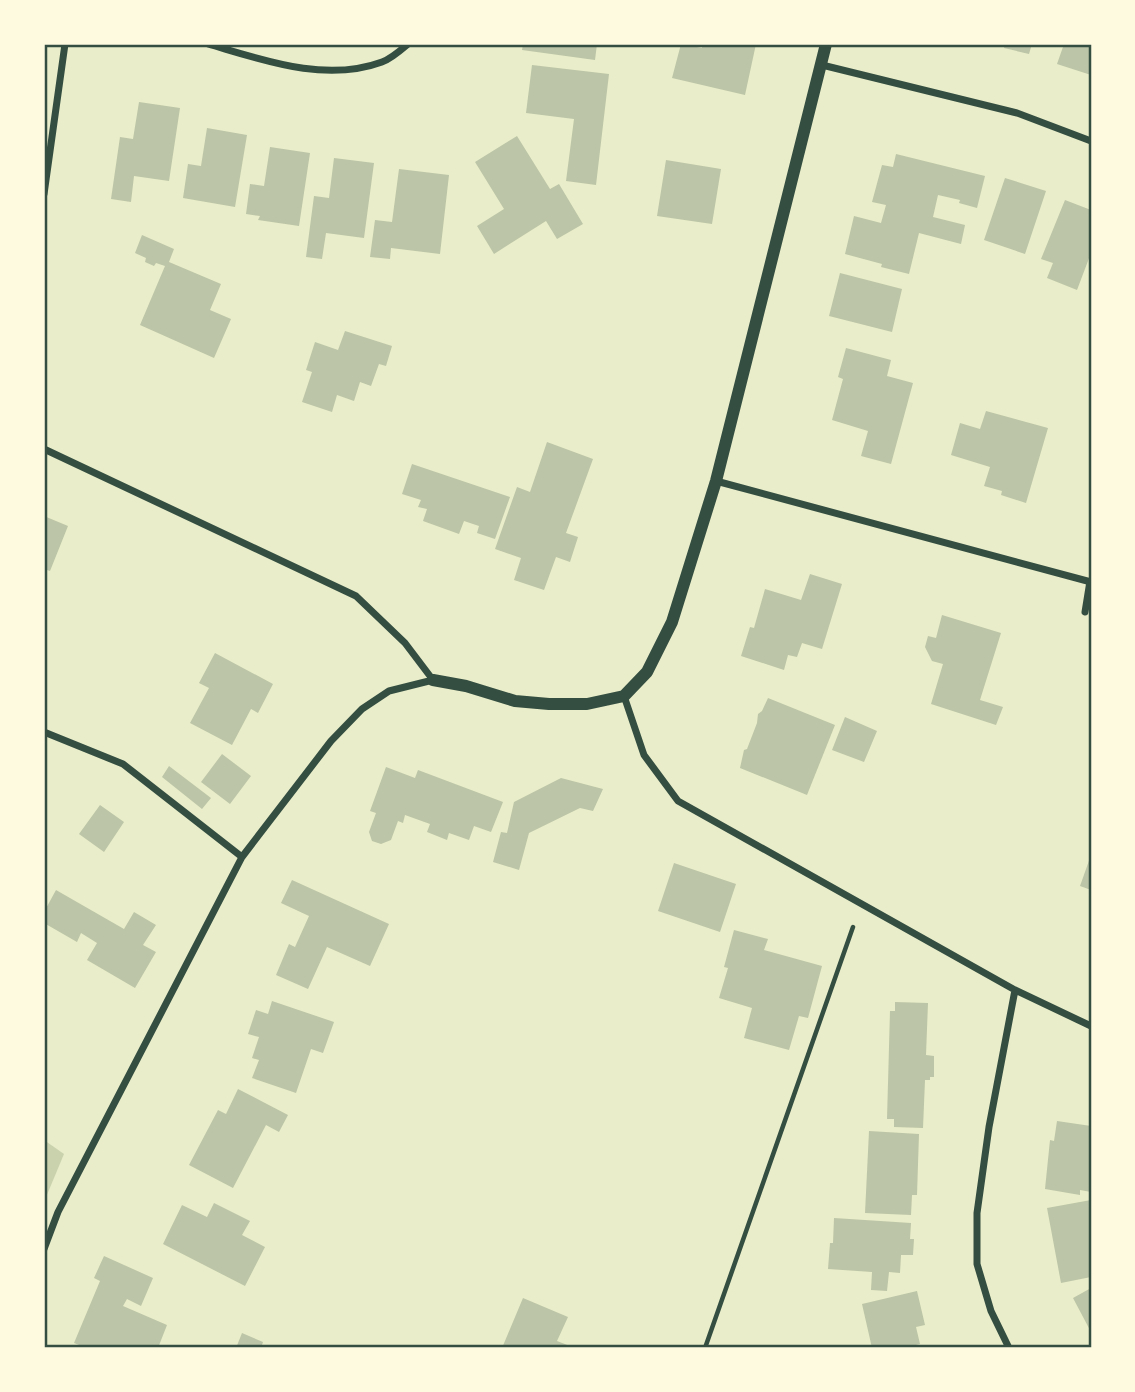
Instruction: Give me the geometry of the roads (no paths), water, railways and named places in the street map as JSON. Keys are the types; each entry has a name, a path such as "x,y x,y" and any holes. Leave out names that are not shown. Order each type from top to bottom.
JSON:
{"street":[{"path":"44,194 65,44"},
{"path":"208,44 284,66 344,70 384,62 408,44"},
{"path":"44,1249 58,1212 242,857 331,741 362,709 389,691 433,680 466,686 514,701 587,704 624,696 647,672 672,622 716,481 826,44"},
{"path":"822,65 1017,113 1091,141"},
{"path":"44,449 356,596 405,643 433,680"},
{"path":"716,481 1091,582 1085,612"},
{"path":"624,696 644,755 678,801 1015,990 1091,1026"},
{"path":"44,732 123,764 242,857"},
{"path":"1009,1348 991,1311 977,1264 977,1213 989,1127 1015,990"}]}
